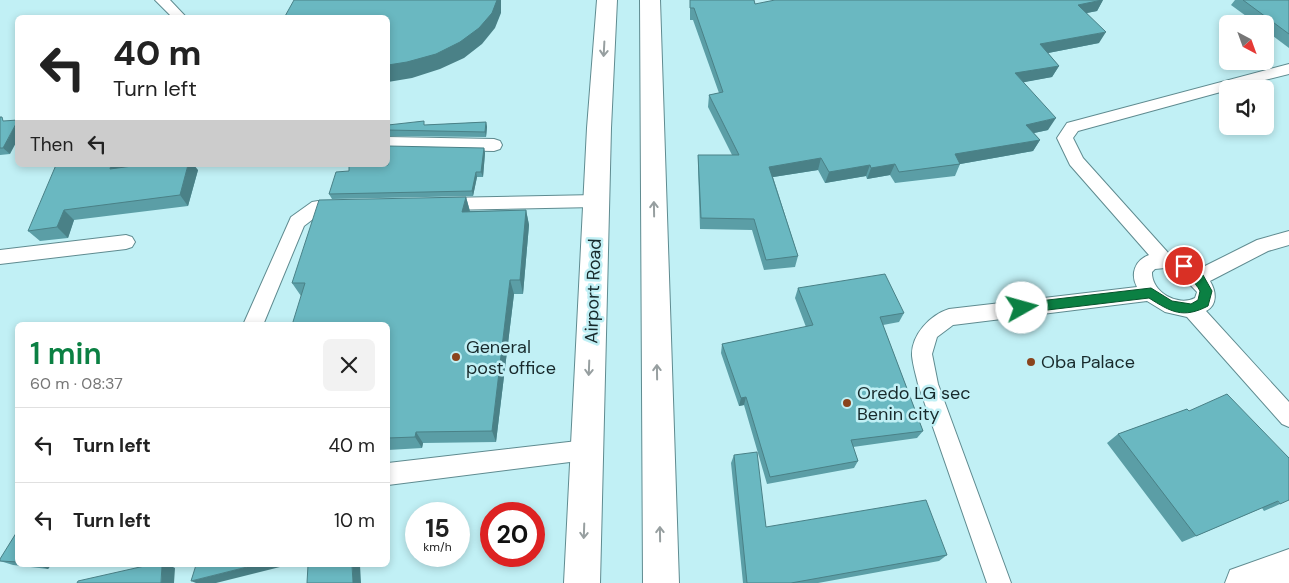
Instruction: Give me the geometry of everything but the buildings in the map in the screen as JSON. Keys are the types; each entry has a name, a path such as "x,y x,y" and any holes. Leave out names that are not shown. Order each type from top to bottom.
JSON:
{"main road":[{"name":"Airport Road","path":"582,583 596,201 607,0"},
{"path":"650,0 661,583"},
{"path":"1243,583 1289,566"}],"lane":[{"path":"162,0 178,15"},
{"path":"1166,261 1076,161 1065,138 1073,127 1289,68"},
{"path":"390,143 494,145"},
{"path":"428,204 596,201"},
{"path":"254,322 297,222 318,207 358,206"},
{"path":"1199,278 1263,245 1289,238"},
{"path":"0,258 126,242"},
{"path":"1166,261 1184,266 1199,278 1206,291 1204,303 1192,309 1170,306 1151,293 1143,280 1143,270 1152,262 1166,261"},
{"path":"999,583 928,384 922,354 929,332 949,317 1151,293"},
{"path":"1192,309 1289,418"},
{"path":"390,474 586,450"}],"place":[{"name":"General post office","path":"456,357"},
{"name":"Oba Palace","path":"1031,362"},
{"name":"Oredo LG sec Benin city","path":"847,403"}],"route":[{"path":"1022,308 1151,293 1170,306 1192,309 1204,303 1206,291 1199,278 1184,266"}]}
